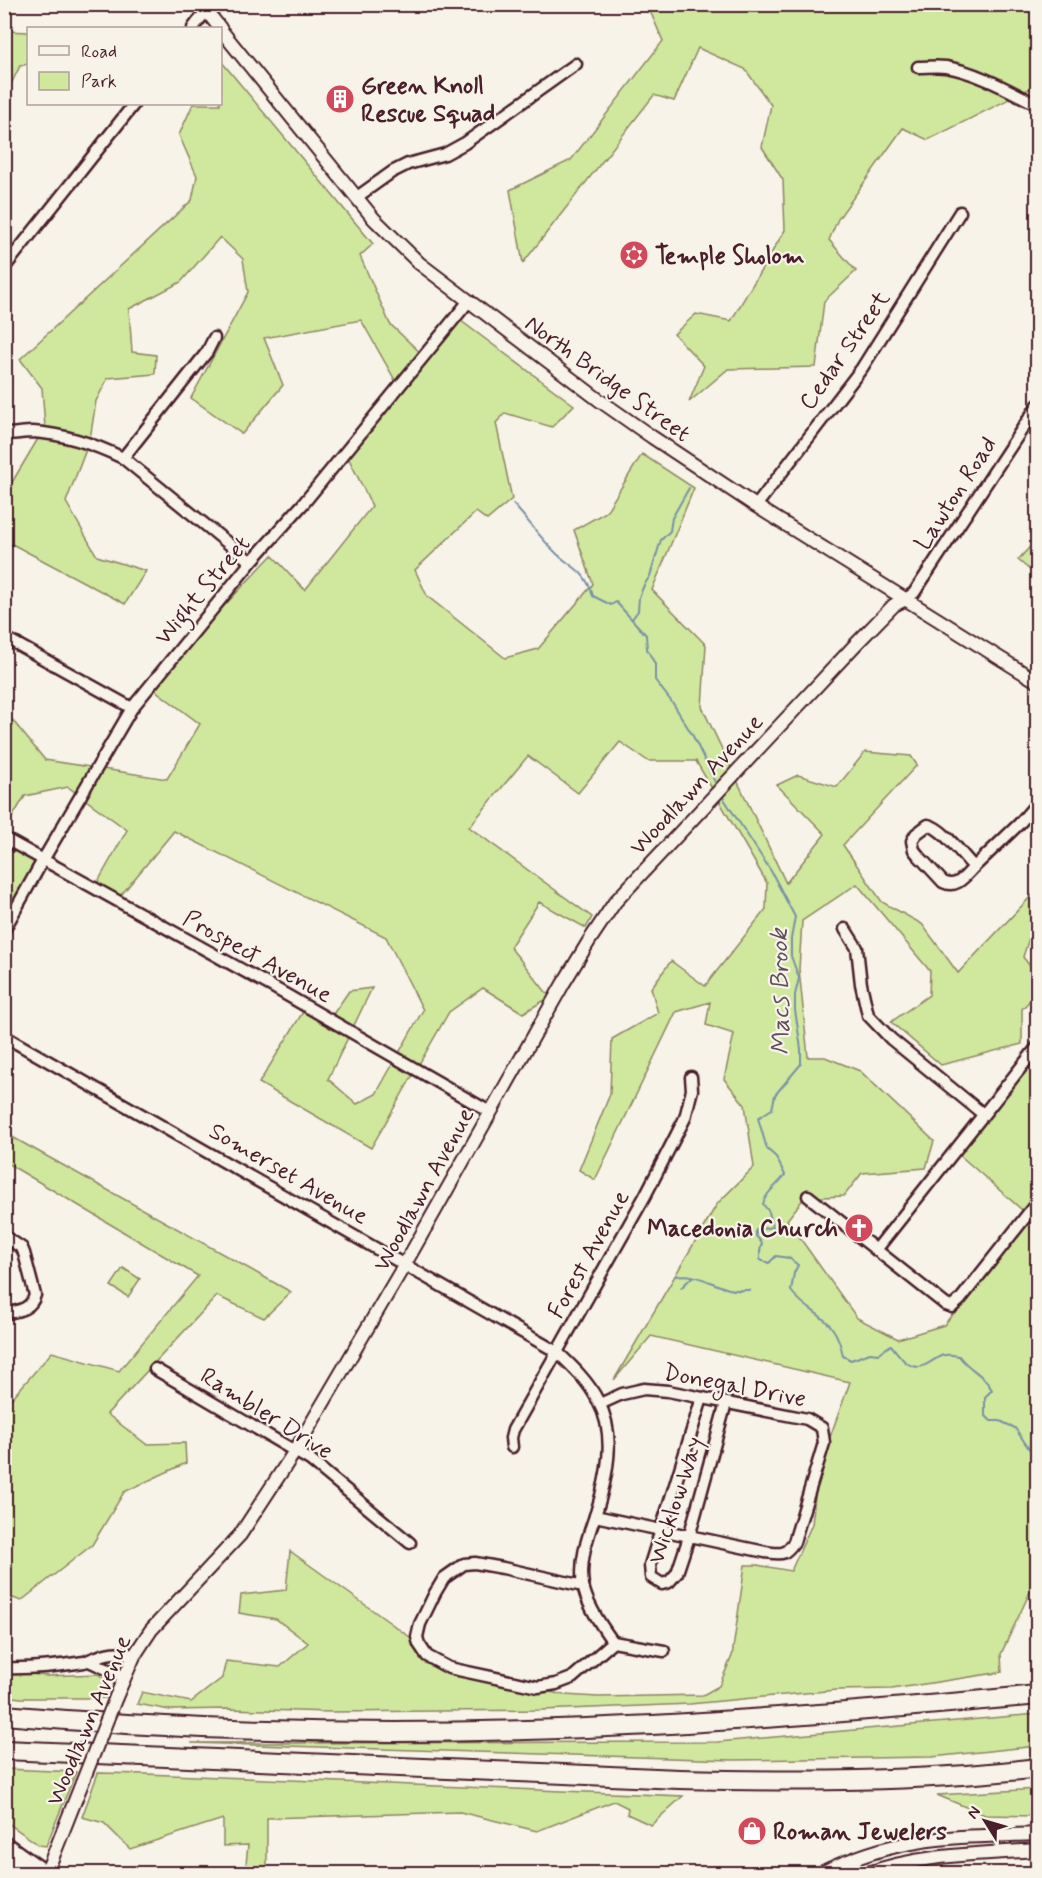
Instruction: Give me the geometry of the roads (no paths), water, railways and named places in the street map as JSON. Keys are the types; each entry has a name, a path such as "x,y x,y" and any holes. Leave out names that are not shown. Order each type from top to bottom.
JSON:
{"highway":[{"path":"4,1715 234,1730 467,1731 584,1728 809,1716 1038,1695"},
{"path":"4,1750 766,1781 913,1779 1038,1768"},
{"path":"4,1845 46,1874"},
{"path":"4,1862 20,1874"}],"street":[{"path":"194,27 203,8"},
{"name":"North Bridge Street","path":"203,8 218,27"},
{"name":"North Bridge Street","path":"222,31 374,219 419,263 606,405 756,506 1038,682"},
{"path":"357,197 392,172 408,164 453,150 576,64"},
{"path":"918,68 944,67 958,70 1005,88 1038,105"},
{"path":"4,268 133,105"},
{"name":"Cedar Street","path":"756,506 862,368 960,213"},
{"name":"Wight Street","path":"4,930 132,708 468,302"},
{"path":"123,458 207,352 214,338"},
{"name":"Lawton Road","path":"904,600 914,593 1038,405"},
{"path":"4,434 30,432 59,435 102,448 123,458 251,562"},
{"name":"Woodlawn Avenue","path":"46,1874 134,1656 159,1621 240,1535 295,1451 405,1264 589,941 615,902 856,644 894,605 904,600"},
{"path":"4,637 132,708"},
{"path":"974,867 933,826 928,825 922,829 912,841 918,855 943,882 949,884 959,882 1018,824 1038,802"},
{"name":"Prospect Avenue","path":"4,838 490,1112"},
{"path":"845,929 857,948 861,984 868,1015 891,1039 983,1114"},
{"name":"Somerset Avenue","path":"4,1036 557,1352 576,1370 600,1404 605,1416 609,1456 603,1490 584,1551 583,1586 596,1618 613,1642"},
{"path":"876,1250 1038,1046"},
{"name":"Forest Avenue","path":"512,1447 513,1430 645,1196 685,1119 692,1090 691,1077"},
{"path":"808,1196 946,1305 952,1307 960,1300 1038,1201"},
{"path":"4,1236 22,1248 35,1295 33,1302 28,1306 4,1314"},
{"name":"Rambler Drive","path":"155,1370 310,1460 410,1544"},
{"name":"Donegal Drive","path":"595,1516 765,1552 786,1553 794,1542 824,1443 822,1428 807,1419 668,1391 644,1389 622,1394 600,1404"},
{"name":"Wicklow Way","path":"702,1398 649,1569 651,1577 662,1584 675,1577 689,1537 726,1402"},
{"path":"583,1586 503,1568 475,1563 464,1564 444,1578 435,1593 420,1624 417,1637 419,1644 427,1656 448,1668 538,1687 556,1684 572,1677 613,1642 664,1651"},
{"path":"4,1668 89,1661 117,1652 134,1656"},
{"path":"89,1661 124,1677"},
{"path":"819,1874 874,1852 917,1842 1038,1834"},
{"path":"865,1874 884,1867 926,1858 969,1853 1038,1850"}],"waterway":[{"path":"632,619 638,611 639,597 650,576 661,540 670,531 672,518 689,488"},
{"name":"Macs Brook","path":"513,504 551,548 579,571 587,581 593,596 611,605 616,602 646,635 647,649 655,664 655,680 693,736 716,784"},
{"name":"Macs Brook","path":"722,796 771,871 795,917 791,956 799,978 795,995 795,1010 801,1064 775,1095 772,1109 758,1118 767,1149 776,1157 785,1175 764,1200 763,1204 769,1212 773,1227 756,1230 756,1236 762,1243 760,1260 769,1263 776,1256 789,1258 798,1265 791,1291 829,1324 835,1332 843,1356 851,1360 870,1353 878,1354 891,1345 901,1358 917,1367 944,1355 959,1356 985,1380 992,1390 985,1397 985,1415 991,1421 1000,1421 1015,1428 1038,1462"},
{"path":"676,1276 703,1279 729,1289 749,1290"},
{"path":"681,1288 692,1277"}],"place":[{"name":"Green Knoll Rescue Squad","path":"340,99"},
{"name":"Temple Sholom","path":"634,255"},
{"name":"Macedonia Church","path":"859,1228"},
{"name":"Roman Jewelers","path":"752,1831"}]}
